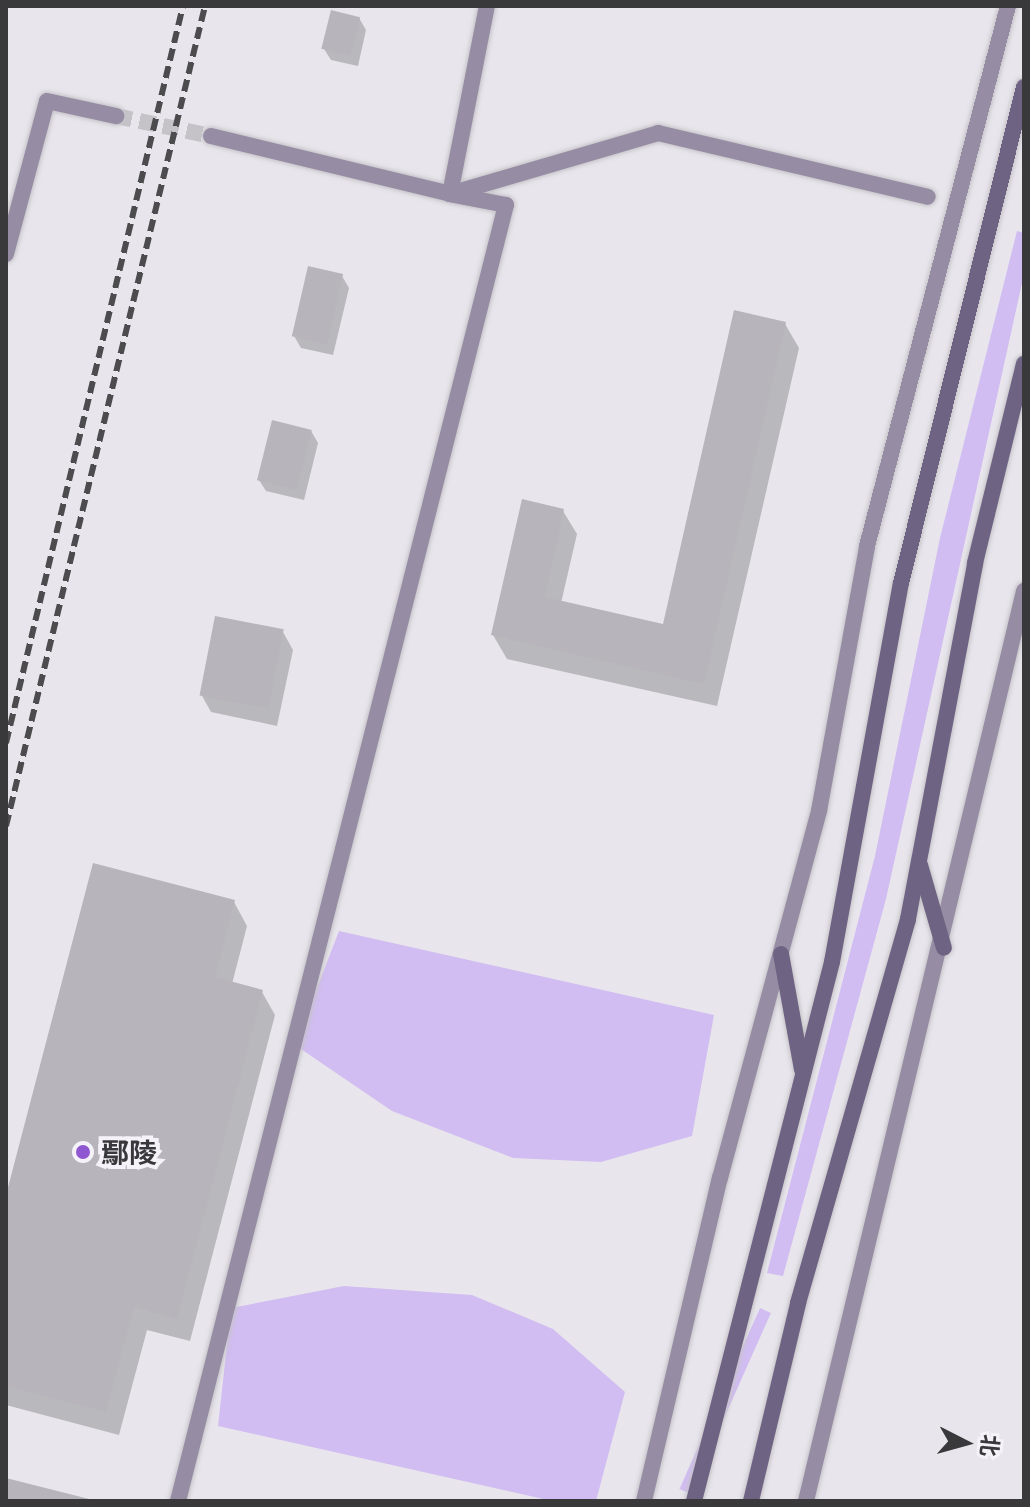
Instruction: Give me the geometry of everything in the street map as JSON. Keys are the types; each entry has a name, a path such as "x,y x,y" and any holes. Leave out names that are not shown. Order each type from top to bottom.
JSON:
{"main road":[{"path":"694,1501 804,1076 862,814 901,583 1024,87"},
{"path":"751,1501 919,862 975,563 1024,364"},
{"path":"919,862 944,948"},
{"path":"781,954 804,1076"}],"street":[{"path":"450,194 487,6"},
{"path":"644,1501 819,811 867,546 1008,6"},
{"path":"6,254 47,101 116,116"},
{"path":"450,194 658,133 928,197"},
{"path":"178,1501 506,205 211,136"},
{"path":"806,1501 944,948 1024,591"}],"shaded area":[{"path":"1017,231 1024,233 1024,274 886,899 783,1276 767,1273 875,856 940,538"},
{"path":"339,931 714,1015 692,1136 601,1162 513,1158 392,1111 295,1045"},
{"path":"344,1286 472,1295 553,1329 625,1392 596,1501 552,1501 218,1426 231,1308"},
{"path":"760,1308 771,1313 690,1494 679,1489"}],"building":[{"path":"331,10 360,17 350,56 321,49"},
{"path":"308,266 343,274 327,344 292,336"},
{"path":"734,310 786,322 704,684 491,635 522,499 564,509 545,597 663,624"},
{"path":"272,420 312,430 297,490 257,480"},
{"path":"215,616 284,629 268,709 200,696"},
{"path":"93,863 235,900 215,977 263,990 177,1319 134,1307 106,1412 6,1386 6,1195"},
{"path":"6,1478 93,1500 93,1501 6,1501"}],"tunnel":[{"path":"116,116 211,136"}],"railway":[{"path":"6,743 183,6"},
{"path":"6,826 205,6"}],"place":[{"name":"鄢陵","path":"83,1152"}]}
